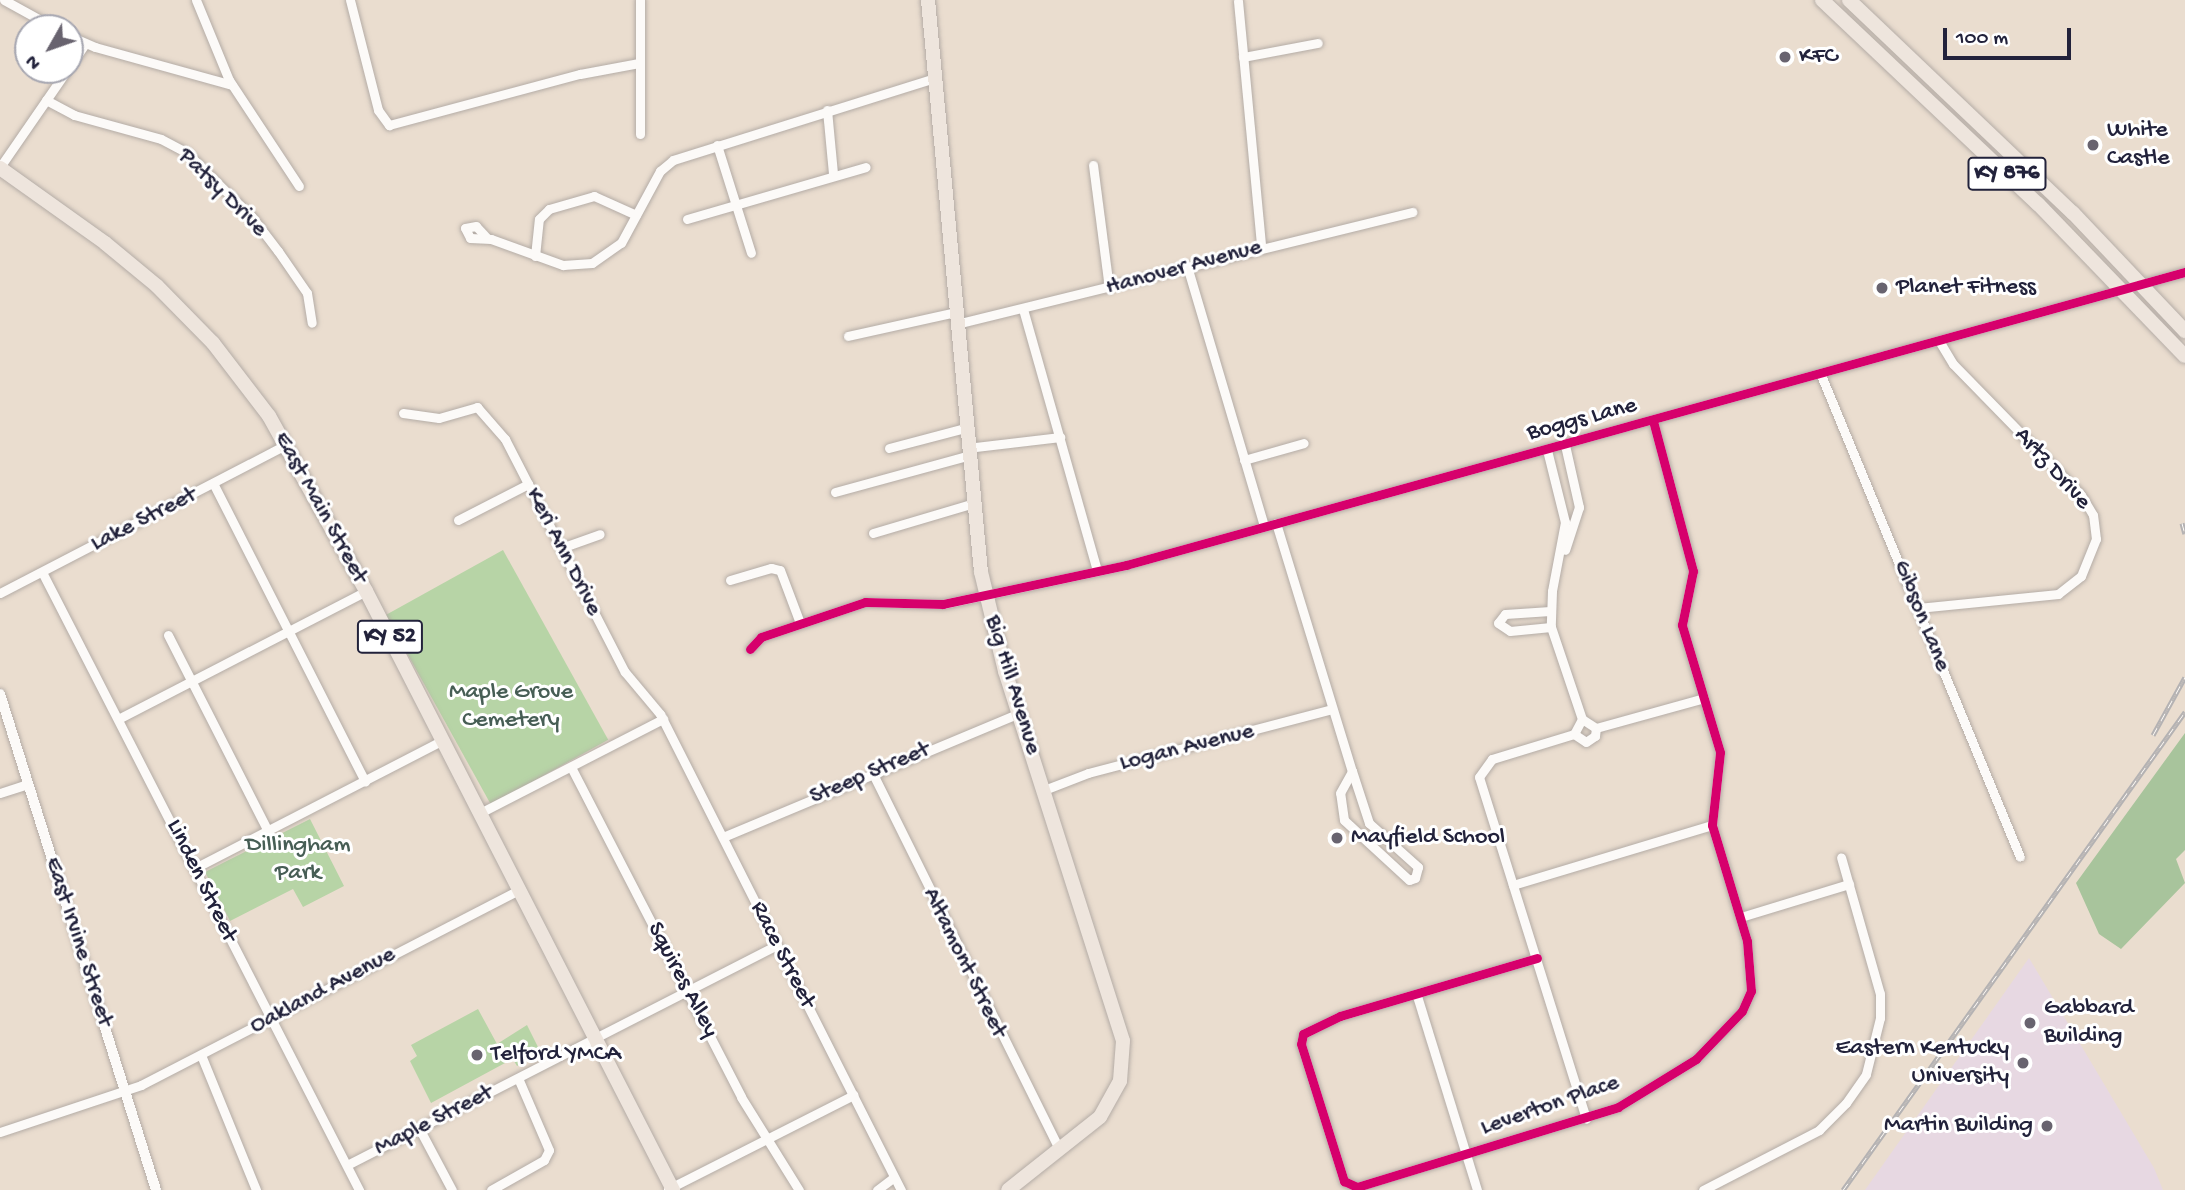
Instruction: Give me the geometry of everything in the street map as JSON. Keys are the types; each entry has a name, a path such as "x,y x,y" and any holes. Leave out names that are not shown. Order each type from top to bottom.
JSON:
{"main road":[{"name":"Big Hill Avenue","path":"928,0 971,505 985,593 1018,713 1117,1017 1124,1059 1115,1094 1100,1117 1018,1187"},
{"name":"KY 876","path":"1822,0 2122,289 2185,356"},
{"name":"KY 876","path":"1849,0 2142,285 2185,331"},
{"name":"East Main Street","path":"0,168 105,243 176,304 239,375 287,444 443,740 670,1189"}],"street":[{"path":"4,0 30,14"},
{"path":"196,0 232,85 299,186"},
{"path":"350,0 378,110 389,125 580,74 639,63"},
{"path":"640,0 640,134"},
{"path":"1238,1 1261,246"},
{"path":"1243,57 1318,43"},
{"path":"85,44 232,85"},
{"path":"487,238 563,265 593,263 617,248 666,164 717,145 934,78"},
{"path":"0,168 58,84"},
{"name":"Patsy Drive","path":"46,100 74,115 162,139 187,153 273,243 307,293 312,323"},
{"path":"827,110 833,173"},
{"path":"717,145 751,253"},
{"path":"1093,165 1110,288"},
{"path":"687,219 833,173 866,167"},
{"path":"535,256 539,219 549,209 594,196 636,215"},
{"name":"Hanover Avenue","path":"848,336 1023,309 1261,246 1412,212"},
{"path":"1187,266 1264,526"},
{"name":"Boggs Lane","path":"750,649 757,638 876,600 937,604 1097,571 1821,375 2185,272"},
{"path":"1023,309 1097,571"},
{"name":"Artz Drive","path":"1918,608 2058,594 2081,576 2096,539 2094,520 2081,495 1953,364 1939,341"},
{"name":"Gibson Lane","path":"1821,375 2020,856"},
{"name":"Keri Ann Drive","path":"403,413 431,418 472,406 483,411 505,439 625,672 663,719"},
{"name":"Leverton Place","path":"1537,958 1308,1029 1301,1044 1344,1181 1351,1186 1586,1119 1660,1084 1696,1059 1742,1011 1751,990 1751,960 1741,916 1712,825 1722,768 1682,625 1693,571 1653,421"},
{"path":"890,448 965,428"},
{"path":"835,492 967,452 1060,437"},
{"path":"1244,460 1304,443"},
{"name":"Lake Street","path":"0,593 287,444"},
{"path":"1560,557 1576,525 1579,507 1565,445"},
{"path":"1547,450 1565,515 1550,611 1551,627 1582,719 1595,728"},
{"path":"214,483 365,781"},
{"path":"458,520 528,484"},
{"path":"873,533 971,505"},
{"path":"1276,523 1369,823 1418,867 1415,878 1409,880 1344,820 1340,798 1352,771"},
{"path":"561,548 600,534"},
{"path":"730,580 771,568 780,570 800,623"},
{"name":"Linden Street","path":"42,572 120,718 359,1190"},
{"path":"120,718 366,591"},
{"path":"1550,611 1505,614 1499,623 1510,631 1551,627"},
{"path":"168,635 268,831"},
{"name":"East Irvine Street","path":"0,694 127,1090 156,1190"},
{"path":"1595,728 1704,698"},
{"name":"Logan Avenue","path":"1044,790 1088,774 1332,709"},
{"name":"Steep Street","path":"723,837 1018,713"},
{"path":"480,813 663,719"},
{"name":"Race Street","path":"663,719 901,1190"},
{"path":"1582,719 1574,734 1492,759 1482,768 1481,790 1537,958 1586,1119"},
{"path":"1574,734 1586,742 1595,736 1595,728"},
{"path":"195,868 443,740"},
{"name":"Squires Alley","path":"571,767 765,1140 799,1190"},
{"name":"Altamont Street","path":"873,774 1060,1150"},
{"path":"0,793 27,784"},
{"path":"1513,885 1712,825"},
{"path":"1703,1190 1819,1130 1841,1110 1866,1074 1880,1018 1880,993 1841,857"},
{"path":"1741,916 1849,884"},
{"name":"Oakland Avenue","path":"0,1132 127,1090 271,1020 518,890"},
{"name":"Maple Street","path":"347,1165 688,988 777,945"},
{"path":"1417,996 1477,1190"},
{"path":"201,1055 256,1190"},
{"path":"491,1190 544,1160 550,1150 518,1078"},
{"path":"670,1189 853,1095"},
{"path":"419,1128 452,1190"},
{"path":"877,1190 894,1177"}],"shaded area":[{"name":"Eastern Kentucky University","path":"2029,958 2154,1168 2163,1190 1865,1190"}],"green space":[{"name":"Maple Grove Cemetery","path":"503,550 608,740 491,805 386,615"},
{"path":"2185,733 2185,850 2176,859 2185,883 2121,949 2099,934 2076,883"},
{"name":"Dillingham Park","path":"310,819 344,886 303,907 293,889 230,921 205,872"},
{"name":"Telford YMCA","path":"478,1009 497,1044 527,1025 541,1053 517,1066 514,1061 505,1063 431,1103 410,1061 417,1056 411,1045"}],"railway":[{"path":"2182,523 2185,534"},
{"path":"2153,735 2185,677"},
{"path":"1843,1190 2185,712"}],"cycle path":[{"path":"750,649 761,637 865,602 943,604 1126,565 2185,272"},
{"path":"1537,958 1340,1016 1303,1034 1301,1044 1344,1181 1357,1187 1618,1107 1696,1059 1742,1011 1751,991 1747,941 1712,825 1720,752 1682,625 1693,571 1653,421"}],"place":[{"name":"KFC","path":"1785,57"},
{"name":"White Castle","path":"2093,145"},
{"name":"Planet Fitness","path":"1882,288"},
{"name":"Mayfield School","path":"1337,838"},
{"name":"Gabbard Building","path":"2030,1023"},
{"name":"Telford YMCA","path":"477,1055"},
{"name":"Eastern Kentucky University","path":"2023,1063"},
{"name":"Martin Building","path":"2047,1126"}]}
